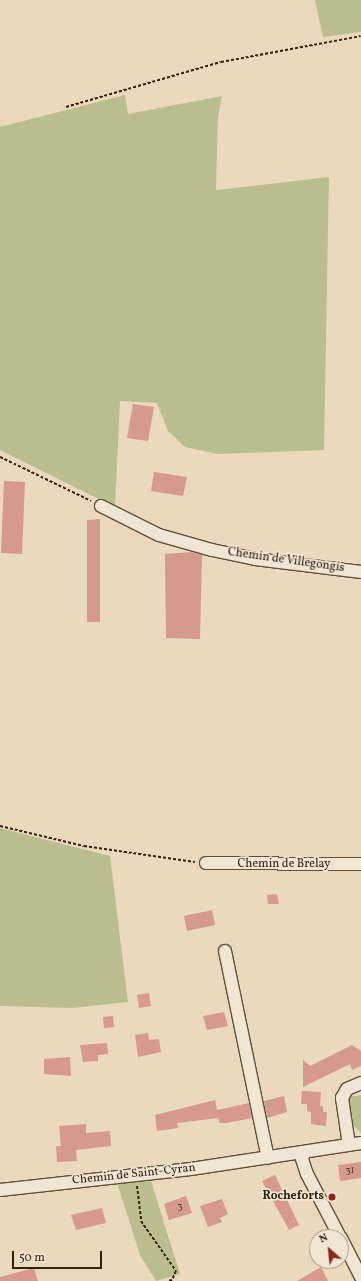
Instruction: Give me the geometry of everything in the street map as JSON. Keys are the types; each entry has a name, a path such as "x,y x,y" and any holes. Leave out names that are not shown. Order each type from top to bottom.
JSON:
{"street":[{"name":"Chemin de Villegongis","path":"101,506 159,535 212,550 255,559 361,572"},
{"name":"Chemin de Brelay","path":"206,863 361,864"},
{"path":"226,951 268,1158"},
{"path":"355,1144 342,1098 348,1089 361,1083"},
{"name":"Chemin de Saint-Cyran","path":"0,1190 136,1175 268,1158 355,1144"},
{"path":"304,1153 302,1158 307,1174 336,1229"},
{"path":"349,1248 356,1256 361,1277"}],"path":[{"path":"66,107 221,62 361,36"},
{"path":"0,457 101,506"},
{"path":"0,826 84,846 146,857 206,863"},
{"path":"136,1175 141,1221 176,1271 172,1280 166,1281"}],"green space":[{"path":"315,0 361,0 361,32 323,37"},
{"path":"125,95 128,114 222,96 218,117 216,190 329,177 324,450 218,454 185,447 168,431 157,403 120,401 115,507 0,450 0,127"},
{"path":"0,828 110,856 128,1002 73,1008 0,1006"},
{"path":"361,1095 361,1133 349,1121 348,1097"},
{"path":"151,1181 180,1274 156,1281 140,1255 117,1183"}],"building":[{"path":"133,404 154,407 148,441 127,438"},
{"path":"154,472 187,477 183,496 151,491"},
{"path":"4,481 25,482 22,554 1,553"},
{"path":"100,519 100,622 87,622 87,520"},
{"path":"192,552 202,555 200,639 166,638 165,554"},
{"path":"277,894 279,904 268,904 267,895"},
{"path":"212,910 215,925 187,931 184,916"},
{"path":"149,993 151,1006 139,1008 137,995"},
{"path":"224,1012 228,1026 207,1030 203,1016"},
{"path":"113,1016 114,1027 104,1028 103,1017"},
{"path":"148,1033 149,1040 159,1039 161,1052 138,1057 135,1035"},
{"path":"107,1043 108,1054 98,1055 98,1061 83,1062 80,1045"},
{"path":"352,1045 361,1051 361,1066 352,1070 350,1064 303,1087 303,1060 310,1066"},
{"path":"70,1057 71,1076 44,1074 44,1059"},
{"path":"302,1091 321,1092 320,1106 323,1106 323,1112 327,1112 326,1126 311,1124 311,1112 307,1111 307,1104 301,1104"},
{"path":"284,1096 287,1112 267,1118 264,1101"},
{"path":"215,1100 217,1110 249,1103 252,1118 227,1123 220,1123 218,1118 177,1123 178,1128 157,1131 155,1115"},
{"path":"86,1124 86,1133 110,1131 111,1146 76,1150 77,1161 57,1162 56,1146 61,1146 59,1126"},
{"path":"361,1162 361,1178 340,1181 338,1165"},
{"path":"275,1175 299,1225 289,1230 262,1181"},
{"path":"186,1196 192,1213 169,1220 164,1204"},
{"path":"222,1199 228,1214 220,1218 222,1222 208,1227 200,1206"},
{"path":"102,1208 106,1223 76,1230 71,1215"},
{"path":"34,1268 38,1281 0,1281 0,1277"},
{"path":"318,1269 322,1269 328,1281 297,1281"}],"place":[{"name":"Rocheforts","path":"332,1197"}]}
